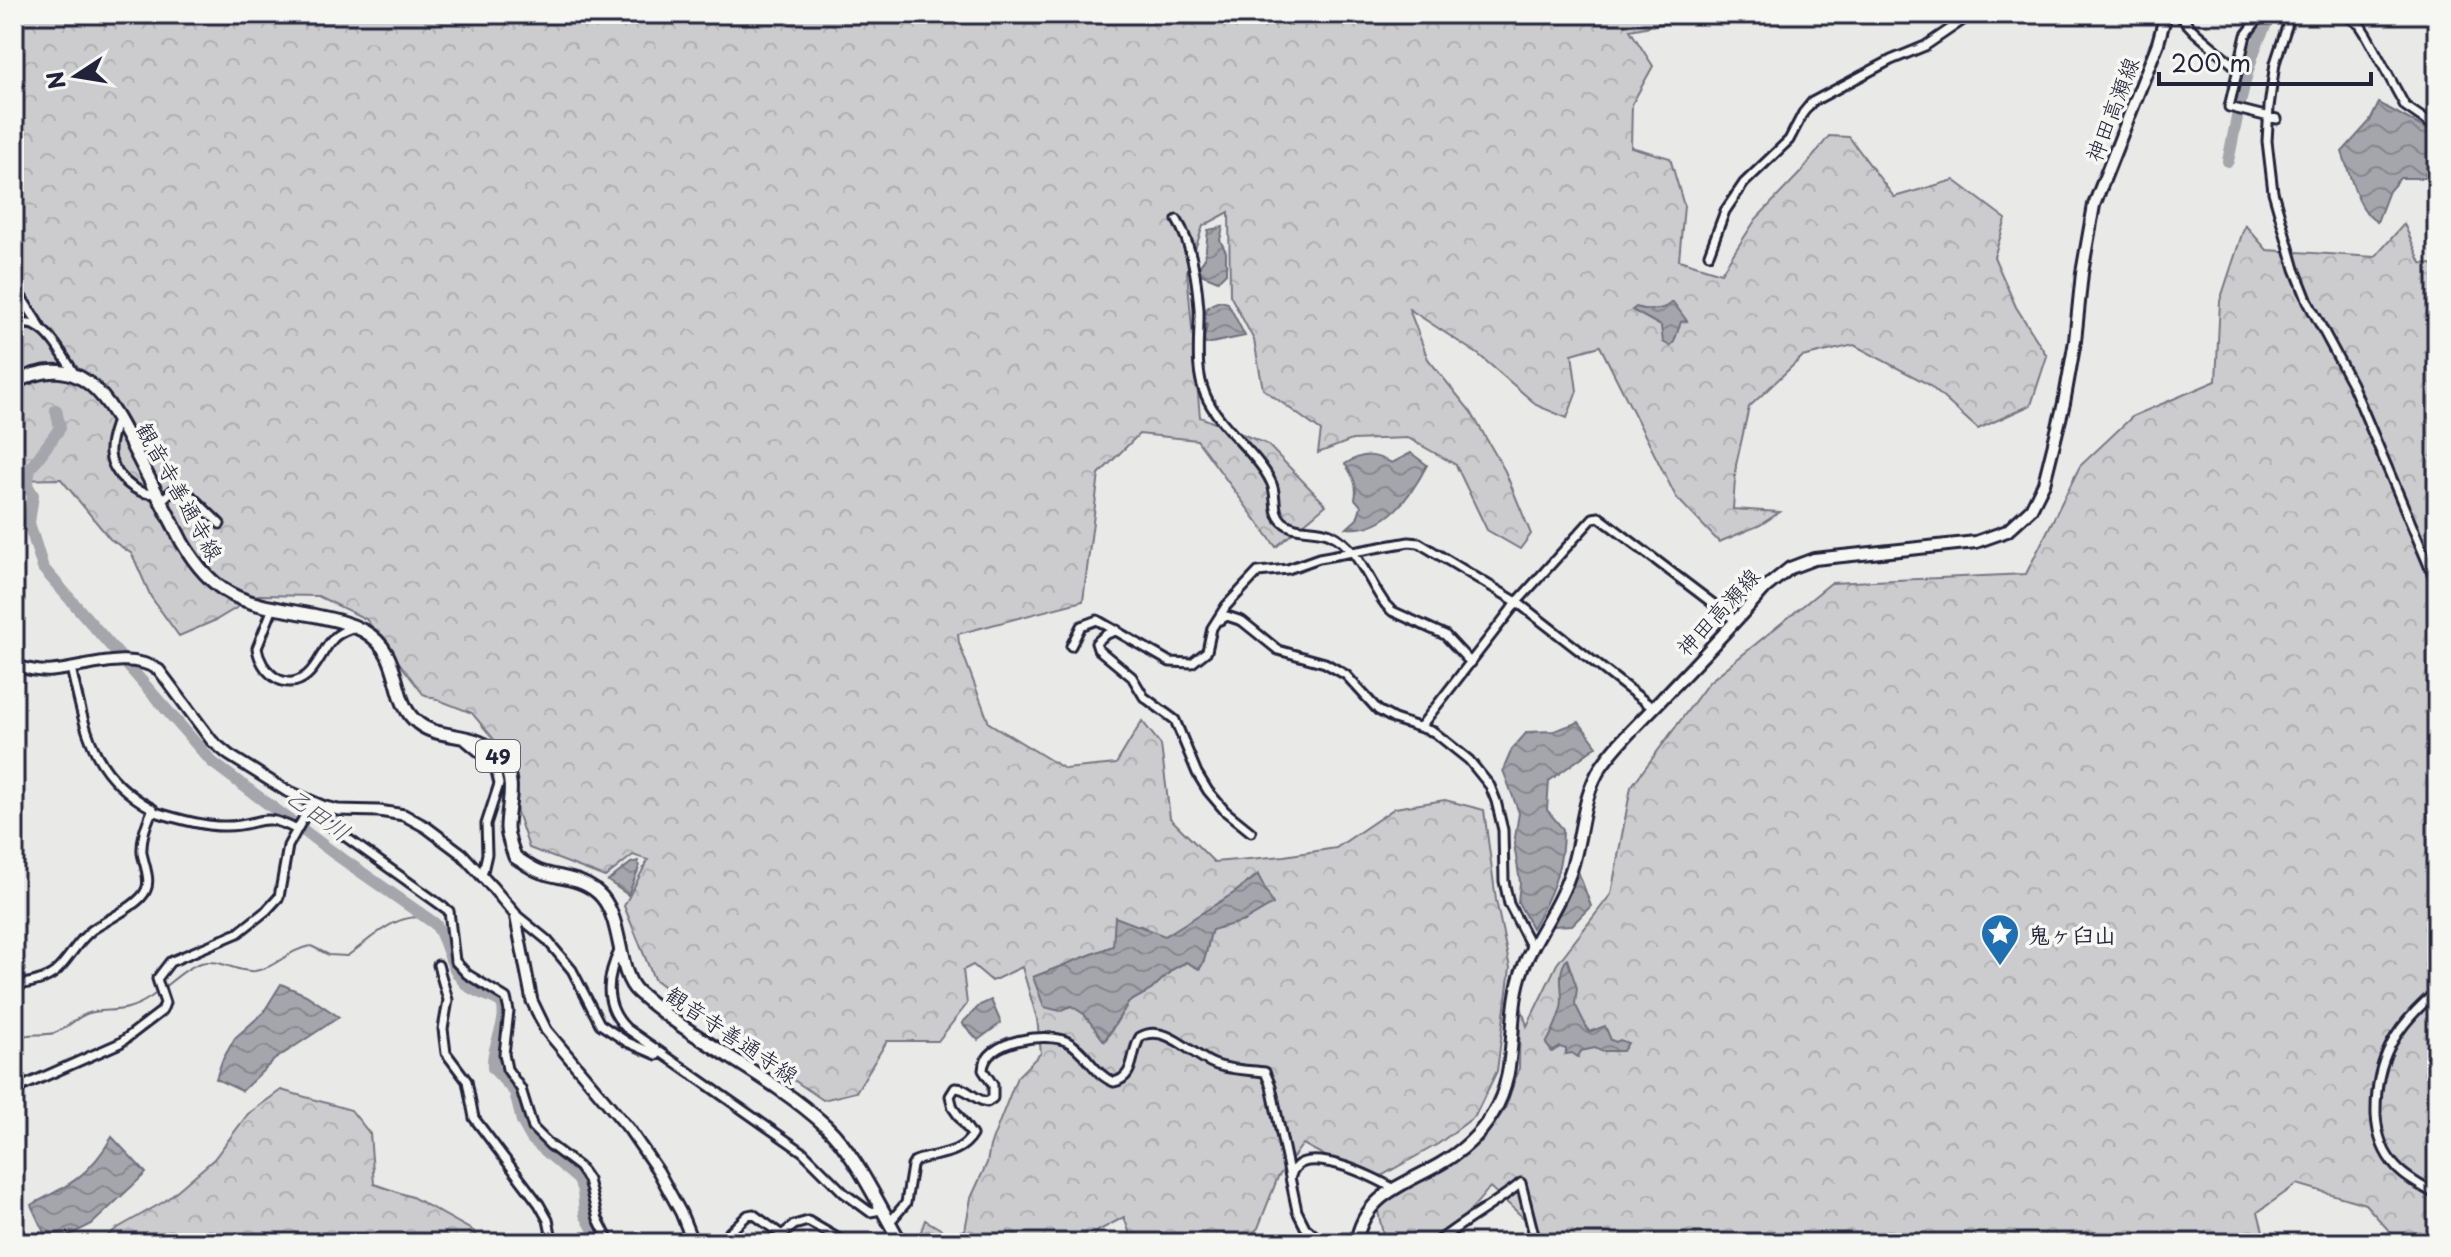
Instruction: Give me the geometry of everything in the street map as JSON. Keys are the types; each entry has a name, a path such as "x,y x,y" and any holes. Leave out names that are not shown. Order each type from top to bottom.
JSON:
{"main road":[{"name":"神田高瀬線","path":"1356,1243 1363,1217 1372,1205 1464,1147 1493,1114 1506,1085 1510,1064 1518,981 1532,948 1560,900 1571,872 1583,810 1593,780 1610,754 1778,577 1803,562 1856,553 1976,542 2007,531 2031,509 2040,495 2047,473 2064,403 2094,205 2158,43 2166,14"},
{"path":"14,383 24,377 49,372 74,373"},
{"name":"観音寺善通寺線","path":"74,373 97,388 118,416 193,561 210,581 235,597 273,608 341,620 381,643 388,652 406,707 418,723 478,740 492,750 507,770 511,793 507,831 515,857 540,872 575,879 600,894 615,917 634,989 660,1010 795,1100 828,1128 846,1151 901,1243"}],"street":[{"path":"1709,254 1725,211 1744,183 1789,140 1812,102 1891,60 1925,46 1972,14"},
{"path":"2178,14 2236,67"},
{"path":"2262,14 2246,35 2229,107 2272,118"},
{"path":"2291,14 2275,63 2272,118 2267,141 2273,192 2308,302 2352,384 2437,585"},
{"path":"2344,14 2360,25 2405,106 2437,128"},
{"path":"1177,220 1188,246 1197,297 1199,360 1205,395 1217,415 1272,483 1278,516 1286,524 1328,532 1353,552 1392,611 1445,635 1471,663"},
{"path":"14,297 22,298 29,306 74,373"},
{"path":"14,327 26,322 42,329"},
{"path":"118,416 109,447 113,464 139,492 159,497 175,488 185,490 220,524"},
{"path":"1421,726 1517,602 1593,518 1599,517 1736,621"},
{"path":"1071,646 1078,629 1097,620 1153,654 1182,665 1192,663 1207,651 1212,628 1226,606 1258,572 1288,569 1319,558 1409,542 1419,543 1517,602 1653,708"},
{"path":"273,608 257,648 263,665 279,681 302,678 309,673 332,639 355,627"},
{"path":"1212,628 1227,616 1242,621 1269,645 1325,663 1346,675 1378,710 1421,726 1469,760 1490,786 1503,830 1504,881 1509,904 1532,948"},
{"path":"1117,630 1099,639 1096,643 1098,649 1132,677 1144,697 1175,720 1208,791 1225,811 1251,832"},
{"path":"14,665 35,671 130,660 149,664 159,670 212,741 310,806 449,911 455,961 467,974 506,998 509,1011 504,1054 507,1069 521,1089 533,1128 579,1167 588,1180 598,1219 610,1243"},
{"path":"14,986 52,974 83,938 139,900 148,886 142,850 144,832 153,809 123,790 100,762 92,746 71,668"},
{"path":"458,735 496,771 499,784 486,824 487,854 482,876"},
{"path":"14,1090 120,1043 162,1011 165,1003 157,979 170,962 238,933 279,897 288,846 310,806"},
{"path":"310,806 404,815 426,827 462,854 515,914 547,940 572,970 600,1024 627,1042 667,1058"},
{"path":"152,811 226,826 266,818 279,820 297,830"},
{"path":"515,914 532,1001 546,1030 636,1140 681,1213 693,1243"},
{"path":"621,947 611,967 608,983 613,1014 626,1028 803,1152 844,1193 870,1212 881,1210"},
{"path":"438,965 448,1000 443,1029 446,1053 467,1081 474,1118 539,1204 548,1220 553,1243"},
{"path":"2437,991 2415,1010 2389,1047 2375,1087 2376,1124 2380,1141 2394,1165 2437,1195"},
{"path":"889,1223 906,1203 915,1161 962,1148 972,1135 949,1102 952,1091 960,1087 977,1100 987,1102 995,1092 983,1070 985,1060 993,1051 1014,1041 1053,1037 1067,1041 1100,1073 1114,1082 1128,1075 1140,1037 1154,1032 1215,1065 1265,1072 1271,1086 1297,1211 1305,1227 1323,1243"},
{"path":"1291,1178 1298,1163 1311,1159 1352,1168 1394,1189"},
{"path":"1436,1243 1487,1210 1521,1183 1535,1239 1533,1243"},
{"path":"718,1243 748,1215 753,1214 782,1235 794,1225 808,1221 834,1240 846,1243"}],"green space":[{"path":"14,14 1695,14 1681,20 1630,30 1653,66 1632,104 1631,147 1670,158 1684,206 1679,260 1721,273 1756,219 1801,172 1829,136 1849,137 1894,197 1954,180 2006,219 1994,257 2016,307 2047,356 2031,405 1978,429 1928,384 1854,345 1802,357 1749,407 1736,465 1733,509 1780,512 1760,525 1719,542 1676,497 1600,346 1572,354 1577,391 1567,418 1538,406 1479,355 1409,309 1428,359 1471,412 1505,471 1531,534 1520,549 1487,530 1456,465 1408,438 1352,440 1318,453 1321,431 1263,389 1254,340 1230,295 1229,212 1203,226 1187,272 1200,417 1267,444 1326,505 1276,547 1197,440 1139,434 1099,474 1083,601 958,634 989,723 1065,769 1116,764 1142,721 1161,745 1170,818 1214,862 1336,848 1395,808 1445,800 1484,810 1496,900 1510,968 1497,1071 1475,1116 1438,1144 1372,1181 1303,1144 1278,1177 1258,1228 1243,1243 1133,1243 1124,1217 1096,1232 1091,1243 917,1243 925,1220 949,1234 965,1230 971,1198 987,1163 990,1146 1017,1077 1041,1053 1037,1019 1022,967 992,981 973,965 963,970 967,1004 938,1041 887,1041 856,1092 823,1100 725,1033 654,979 624,906 648,860 633,855 605,877 529,848 517,812 506,754 472,713 423,694 366,619 318,596 258,595 216,620 179,636 151,597 132,554 110,539 61,479 14,480","holes":["1257,875 1244,921 1212,929 1200,968 1186,962 1173,969 1151,990 1129,1002 1105,1041 1084,1014 1033,977 1113,946 1139,925 1164,937"]},
{"path":"2404,224 2421,263 2437,265 2437,1243 2400,1243 2365,1204 2297,1184 2258,1212 2266,1243 1551,1243 1490,1187 1462,1218 1438,1238 1419,1244 1385,1243 1377,1207 1482,1141 1505,1109 1519,1068 1520,1003 1527,1026 1557,964 1611,894 1631,787 1709,682 1831,583 2026,574 2080,466 2133,416 2216,381 2220,301 2245,225 2267,250 2375,257"},
{"path":"281,1090 351,1110 370,1134 374,1184 412,1197 475,1232 479,1243 99,1243 116,1229 165,1201 214,1159 248,1114"}],"water":[{"path":"2379,103 2430,131 2437,152 2437,200 2433,186 2425,178 2400,178 2389,191 2377,222 2359,201 2342,152 2370,121"},
{"path":"1223,227 1220,240 1226,252 1226,273 1218,281 1196,272 1205,258 1208,230"},
{"path":"1221,301 1228,303 1245,336 1206,344 1207,325 1202,320 1203,316 1208,307"},
{"path":"1673,302 1687,321 1681,322 1670,346 1663,342 1661,326 1632,310 1636,307 1656,309"},
{"path":"1411,453 1427,465 1405,500 1374,524 1347,528 1357,519 1361,506 1355,499 1354,481 1345,464 1369,456 1392,463"},
{"path":"1579,722 1597,746 1549,781 1547,810 1563,829 1561,856 1551,892 1532,928 1518,902 1520,882 1514,844 1519,813 1503,770 1512,749 1527,732 1554,731"},
{"path":"638,861 639,868 628,895 608,881 631,863"},
{"path":"1578,871 1591,906 1572,925 1553,926"},
{"path":"1258,875 1273,904 1244,921 1212,930 1199,969 1186,962 1173,969 1151,990 1129,1002 1104,1041 1084,1014 1071,1006 1060,1011 1044,1007 1033,977 1113,946 1115,917 1165,936"},
{"path":"1567,959 1577,988 1575,1004 1589,1032 1605,1026 1611,1040 1628,1043 1623,1051 1595,1048 1581,1051 1578,1057 1572,1053 1566,1054 1566,1049 1560,1047 1552,1052 1546,1044 1561,1008 1561,977"},
{"path":"281,984 306,995 339,1017 274,1060 242,1091 216,1079 235,1038 263,1013"},
{"path":"991,1000 1001,1023 978,1040 962,1023 980,1005"},
{"path":"112,1137 146,1173 92,1224 62,1239 45,1235 31,1205 78,1178"}],"waterway":[{"path":"2228,161 2249,66 2272,14"},
{"name":"乙田川","path":"56,410 60,428 30,469 27,485 33,495 29,523 43,568 212,762 434,923 460,978 471,988 502,1003 504,1011 493,1068 515,1092 522,1121 532,1139 579,1180 585,1214 601,1243"},
{"path":"14,1042 28,1035 59,1031 91,1012 139,1004 183,972 201,963 215,962 255,971 311,946 329,955 347,956 395,922 417,917 429,919"}],"place":[{"name":"鬼ヶ臼山","path":"2000,967"}]}
